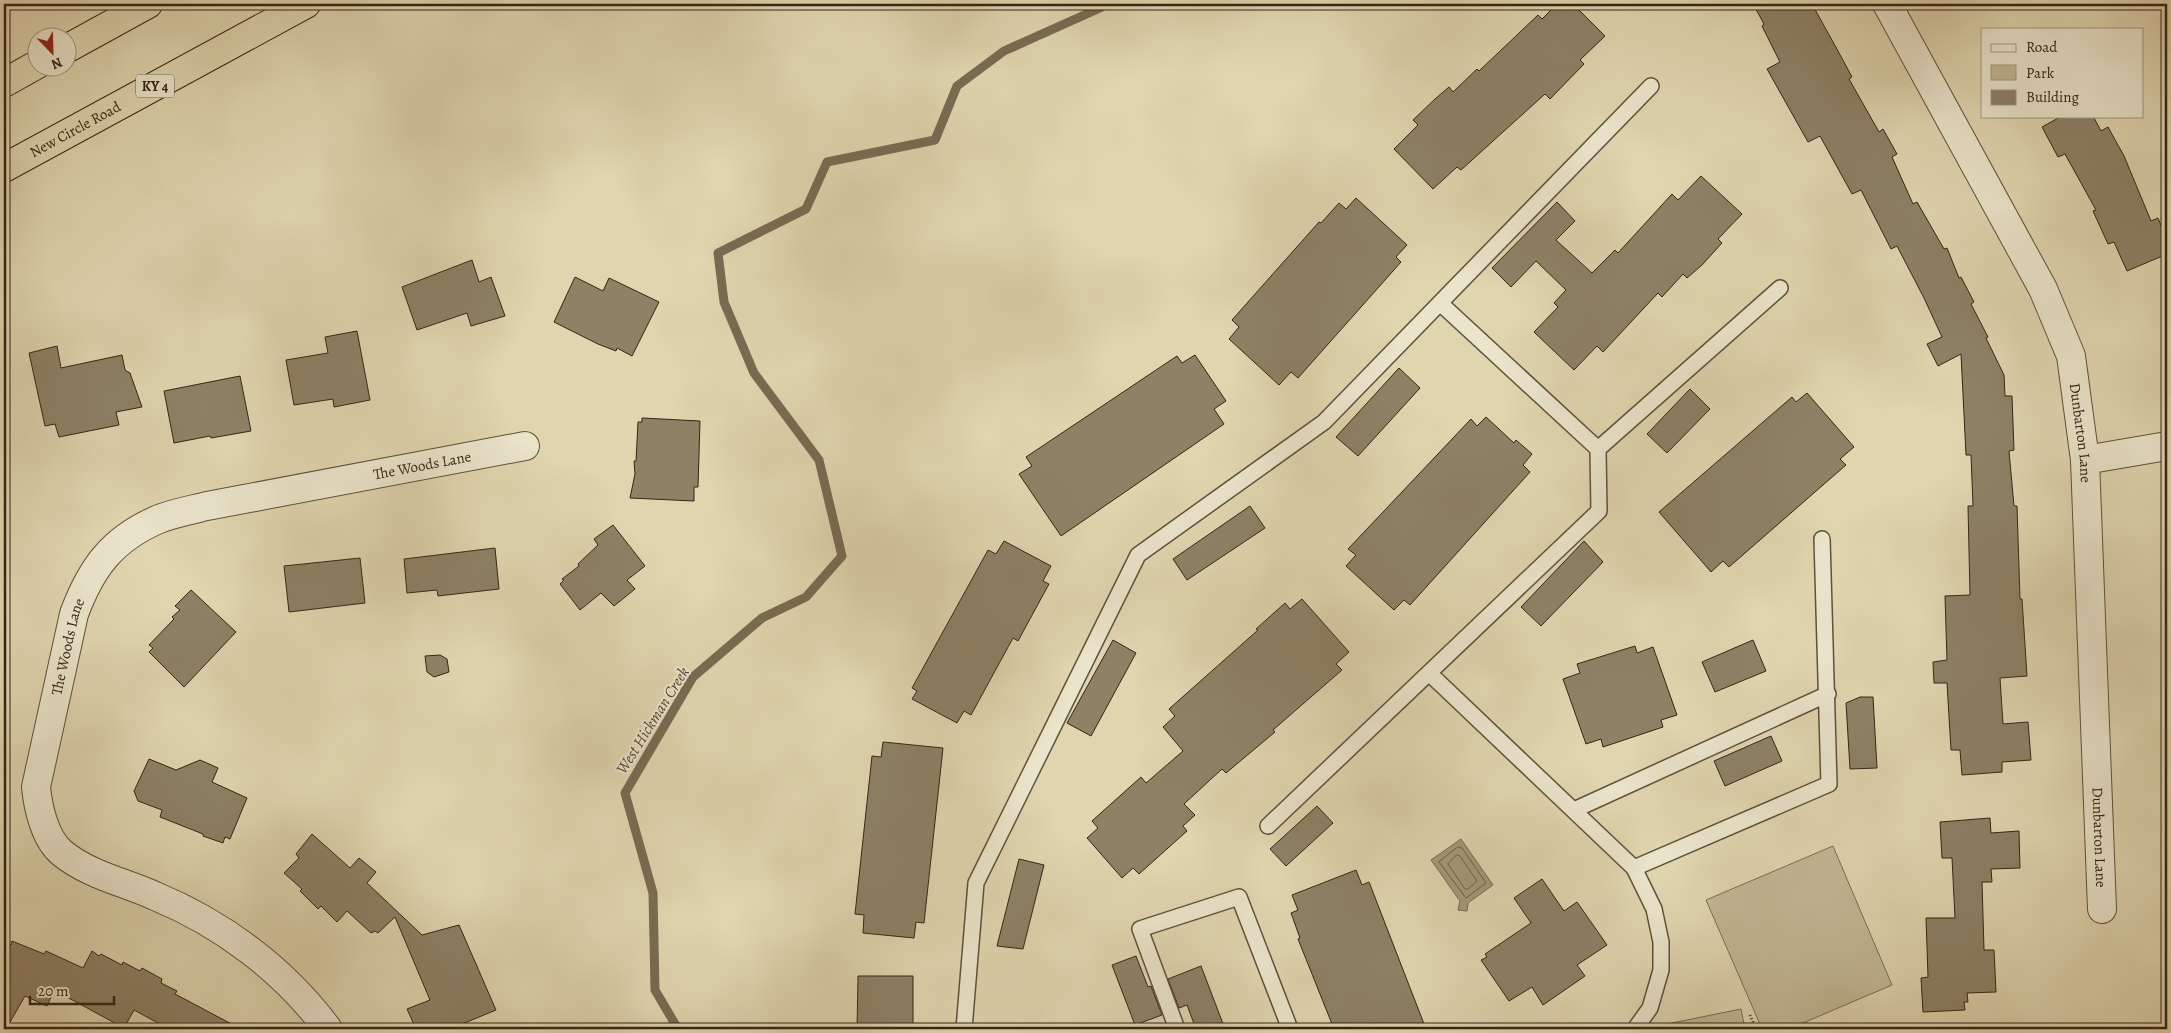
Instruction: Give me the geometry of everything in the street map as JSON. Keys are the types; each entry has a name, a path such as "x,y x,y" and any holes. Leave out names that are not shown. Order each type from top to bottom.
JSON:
{"highway":[{"path":"78,42 148,4"},
{"name":"New Circle Road","path":"4,168 306,4"},
{"path":"4,83 28,70"}],"street":[{"name":"Dunbarton Lane","path":"1887,4 2043,289 2071,356 2085,460 2102,909"},
{"name":"The Woods Lane","path":"328,1029 297,992 261,959 219,930 189,912 155,896 97,874 60,852 49,834 37,800 36,787 74,614 83,590 97,564 123,539 159,520 207,506 525,446"},
{"path":"2085,460 2167,446"}],"lane":[{"path":"964,1029 976,883 1138,555 1324,422 1650,86"},
{"path":"1598,449 1780,288"},
{"path":"1268,826 1599,511 1598,449 1440,303"},
{"path":"1634,868 1829,784 1828,694 1822,540"},
{"path":"1429,673 1634,868 1654,910 1660,942 1661,970 1650,1008 1635,1029"},
{"path":"1574,810 1828,694"},
{"path":"1177,1029 1140,929 1239,897 1290,1029"}],"path":[{"path":"1750,1015 1756,1029"}],"green space":[{"path":"1833,846 1892,985 1789,1029 1762,1029 1706,900"},
{"path":"1741,1009 1745,1029 1667,1029 1667,1024"}],"water":[{"path":"1461,839 1493,885 1468,903 1467,911 1458,910 1460,901 1431,860"}],"building":[{"path":"1557,4 1573,4 1605,36 1580,60 1584,64 1550,99 1545,94 1461,170 1457,167 1433,189 1394,149 1418,125 1413,120 1449,87 1453,92 1477,69 1479,71 1538,15 1542,19"},
{"path":"1753,4 1812,4 1852,77 1849,79 1879,132 1883,129 1897,154 1892,157 1913,204 1917,202 1944,249 1947,248 1959,278 1961,277 1974,302 1971,304 1988,337 1986,338 2004,375 2005,396 2012,396 2014,450 2009,451 2014,506 2017,506 2020,599 2022,599 2027,676 2000,678 2003,724 2028,722 2031,760 2002,762 2002,772 1962,775 1960,750 1951,750 1947,683 1934,683 1933,662 1947,660 1945,596 1970,595 1968,506 1973,506 1971,455 1966,455 1961,354 1938,366 1927,344 1942,337 1924,298 1897,246 1891,249 1861,190 1852,194 1820,136 1808,142 1767,69 1780,62 1762,26 1764,24"},
{"path":"2058,118 2094,118 2101,131 2108,127 2124,156 2151,221 2158,218 2167,240 2167,254 2127,271 2114,242 2108,244 2093,211 2096,210 2065,154 2058,157 2042,127"},
{"path":"1701,176 1742,214 1718,239 1722,243 1702,265 1687,278 1683,274 1662,297 1658,293 1603,352 1597,346 1574,370 1534,332 1558,307 1554,303 1566,290 1536,261 1511,287 1492,268 1557,202 1575,221 1556,240 1592,273 1615,250 1618,253 1672,194 1678,200"},
{"path":"1356,198 1407,245 1396,257 1401,262 1298,378 1291,372 1279,385 1229,339 1239,327 1232,320 1319,222 1321,223 1339,203 1346,209"},
{"path":"472,260 479,282 491,277 505,316 471,326 467,313 417,330 402,287"},
{"path":"575,277 603,291 609,278 659,302 632,356 617,348 616,351 598,344 554,322"},
{"path":"357,331 370,400 334,407 333,399 294,405 286,360 328,353 325,337"},
{"path":"57,346 61,368 122,355 125,370 130,373 142,407 116,412 119,425 59,437 55,424 45,426 29,353"},
{"path":"1195,355 1226,401 1214,409 1224,424 1061,536 1019,474 1032,466 1026,457 1177,356 1182,363"},
{"path":"1399,368 1420,388 1358,456 1336,437"},
{"path":"240,376 251,431 174,443 164,391"},
{"path":"1690,389 1710,409 1667,453 1647,434"},
{"path":"1807,393 1854,447 1840,459 1846,465 1729,567 1723,561 1711,572 1659,512 1792,397 1796,402"},
{"path":"1486,417 1514,443 1516,440 1532,454 1523,465 1530,472 1410,605 1404,600 1394,610 1346,566 1356,555 1348,549 1471,419 1477,426"},
{"path":"642,418 700,421 698,487 694,487 694,501 630,498 635,474 634,461 636,461 638,422 642,422"},
{"path":"1250,506 1265,528 1187,580 1173,559"},
{"path":"613,525 645,566 627,580 635,589 614,606 601,593 580,610 560,584 564,580 562,579 579,566 578,564 598,545 594,539"},
{"path":"1004,541 1051,566 1043,581 1049,584 1018,641 1013,638 971,715 964,711 957,723 912,699 917,691 912,688 988,550 996,554"},
{"path":"1584,541 1603,562 1541,626 1521,607"},
{"path":"495,548 499,589 438,596 437,590 407,593 404,559"},
{"path":"360,558 365,603 289,612 284,566"},
{"path":"191,590 236,632 184,687 149,652 153,648 149,645 174,619 172,617 180,610 175,606"},
{"path":"1302,599 1349,652 1336,664 1342,670 1273,730 1275,732 1226,773 1222,769 1184,804 1195,815 1183,826 1187,831 1139,874 1133,868 1122,878 1087,838 1098,828 1092,821 1141,777 1146,783 1183,751 1163,727 1175,716 1169,709 1258,630 1256,629 1285,603 1290,609"},
{"path":"1113,640 1136,653 1091,736 1067,723"},
{"path":"1753,640 1766,671 1715,692 1702,662"},
{"path":"1635,646 1637,653 1653,647 1677,715 1661,720 1663,727 1603,747 1601,739 1586,744 1563,679 1580,673 1577,664"},
{"path":"440,655 447,659 449,672 434,677 427,672 425,656"},
{"path":"1860,697 1873,697 1877,768 1850,769 1846,703"},
{"path":"1771,736 1782,761 1725,786 1714,761"},
{"path":"883,742 943,748 924,923 916,922 914,938 863,933 864,915 855,914 872,756 881,757"},
{"path":"149,759 176,770 200,760 218,768 212,782 247,798 230,839 225,837 223,843 203,836 203,834 160,817 162,810 138,801 134,791"},
{"path":"1317,806 1333,823 1286,866 1270,849"},
{"path":"1990,818 1991,833 2019,831 2020,868 1991,869 1992,882 1982,882 1984,950 1994,950 1996,992 1967,993 1968,1002 1964,1002 1965,1010 1923,1012 1921,978 1928,977 1926,918 1955,918 1952,858 1942,858 1940,822"},
{"path":"312,834 350,868 359,858 376,872 367,883 422,935 459,925 496,1010 450,1029 416,1029 407,1009 430,1000 395,917 378,933 375,931 371,933 347,911 337,922 321,906 318,909 300,891 302,889 284,873 299,858 296,854"},
{"path":"1019,859 1044,865 1023,949 997,946"},
{"path":"1356,870 1362,885 1369,882 1426,1029 1334,1029 1298,939 1300,938 1291,913 1298,910 1292,895"},
{"path":"1542,879 1564,911 1577,902 1607,945 1577,965 1585,976 1543,1005 1532,987 1509,1001 1481,960 1487,957 1485,954 1531,923 1514,898"},
{"path":"4,941 11,945 12,941 44,954 46,951 83,968 92,951 99,956 101,954 122,965 123,962 140,971 142,968 162,979 161,983 177,991 175,994 241,1029 169,1029 134,1010 124,1028 54,990 47,1006 25,996 6,1029 4,1029"},
{"path":"1136,956 1148,987 1151,986 1162,1015 1135,1025 1112,965"},
{"path":"1201,966 1225,1029 1196,1029 1187,1005 1179,1008 1168,979"},
{"path":"858,976 913,976 913,1029 857,1029"}],"waterway":[{"name":"West Hickman Creek","path":"678,1029 655,990 653,893 625,793 693,677 762,618 806,597 842,556 819,460 754,373 724,302 718,253 806,209 827,162 935,140 957,86 1004,51 1100,8 1104,4"}]}
